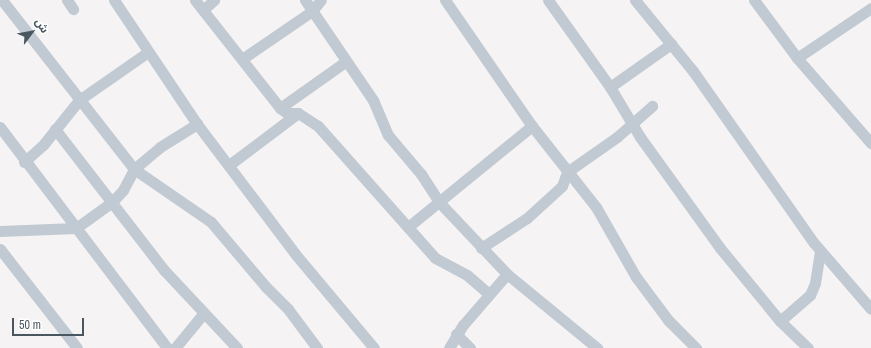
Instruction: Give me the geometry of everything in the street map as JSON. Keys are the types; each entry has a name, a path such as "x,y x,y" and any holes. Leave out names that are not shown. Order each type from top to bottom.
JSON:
{"street":[{"path":"2,0 134,169 211,222 266,287 288,309 317,348"},
{"path":"114,0 197,124 296,255 374,348"},
{"path":"195,0 280,108 287,113 298,113 318,126 435,258 467,275 489,294"},
{"path":"202,10 214,0"},
{"path":"305,0 345,62 373,100 388,135 420,174 439,202 507,274 597,348"},
{"path":"242,59 312,11 321,0"},
{"path":"445,0 532,126 596,207 636,277 668,320 696,348"},
{"path":"548,0 610,87 632,125 720,248 780,321 808,348"},
{"path":"635,0 693,71 820,250 871,309"},
{"path":"754,0 797,58 871,143"},
{"path":"797,58 871,8"},
{"path":"610,87 671,44"},
{"path":"24,162 80,100 148,52"},
{"path":"280,108 345,62"},
{"path":"481,248 540,206 562,186 567,172 632,125 652,106"},
{"path":"229,165 298,113"},
{"path":"0,231 76,228 112,202 130,179 134,169 160,147 197,124"},
{"path":"408,227 532,126"},
{"path":"0,127 24,162 167,348"},
{"path":"55,129 164,270 203,314 237,348"},
{"path":"0,249 77,348"},
{"path":"780,321 810,295 815,283 820,250"},
{"path":"449,348 456,334 507,274"},
{"path":"175,348 203,314"},
{"path":"456,334 470,348"}]}
